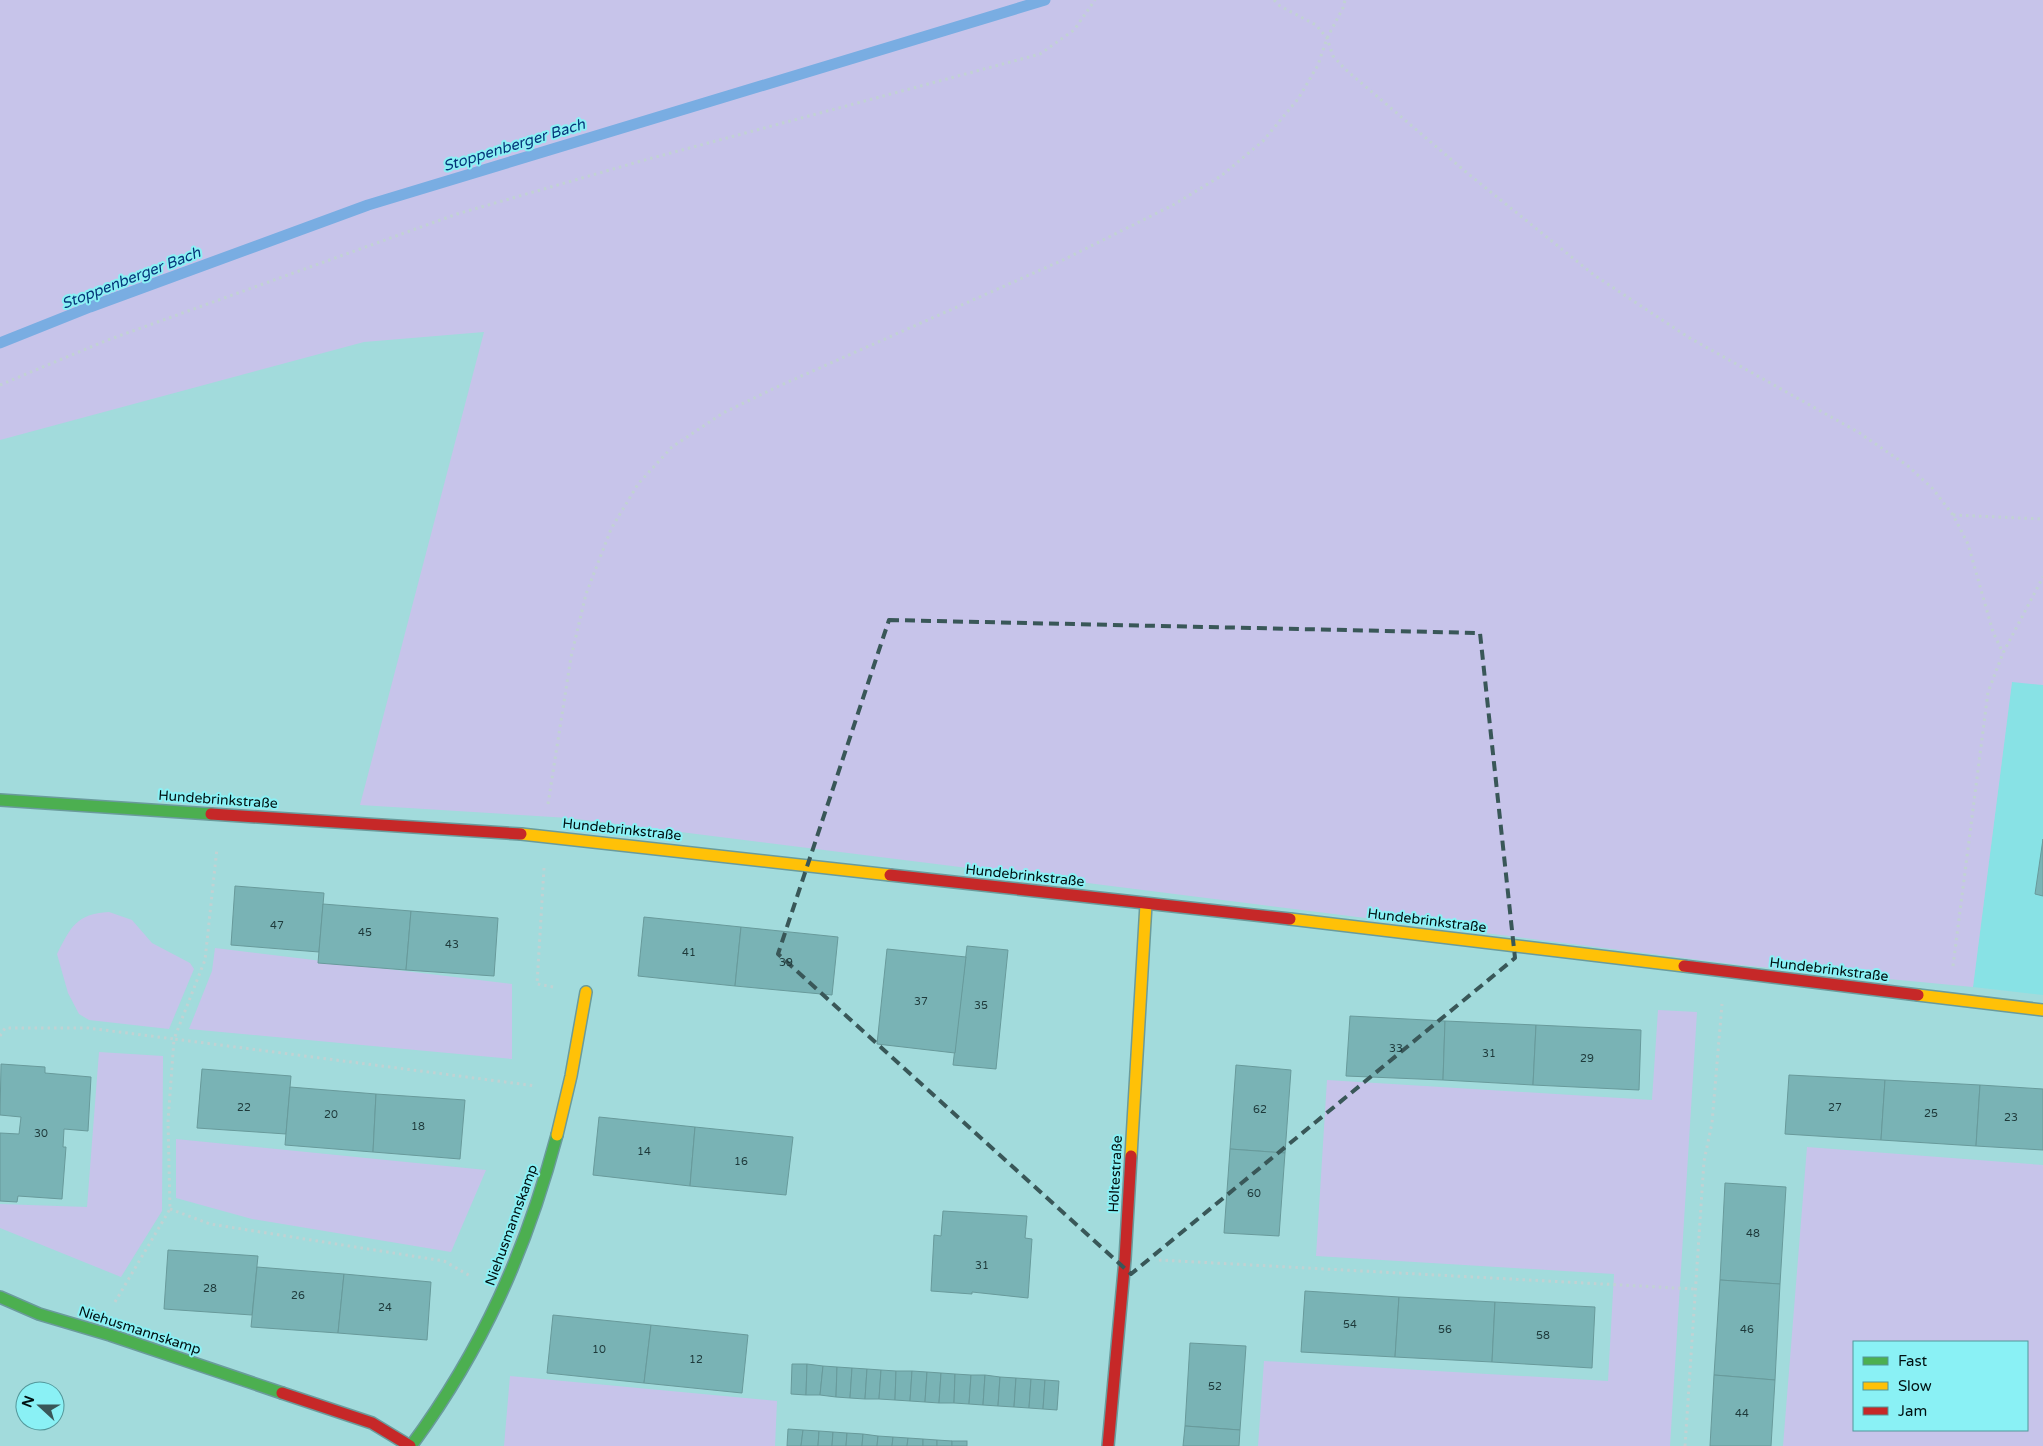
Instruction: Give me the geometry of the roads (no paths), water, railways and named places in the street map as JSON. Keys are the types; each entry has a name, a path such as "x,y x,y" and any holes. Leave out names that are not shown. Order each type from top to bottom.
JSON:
{"street":[{"name":"Hundebrinkstraße","path":"0,800 546,836 1340,924 2043,1010"},
{"name":"Höltestraße","path":"1108,1446 1125,1259 1146,904"},
{"name":"Niehusmannskamp","path":"0,1297 39,1314 110,1335 372,1423 410,1446 445,1400 474,1350 502,1294 522,1246 542,1192 569,1090 586,992"}],"waterway":[{"name":"Stoppenberger Bach","path":"0,343 90,307 368,205 1045,0"}]}
